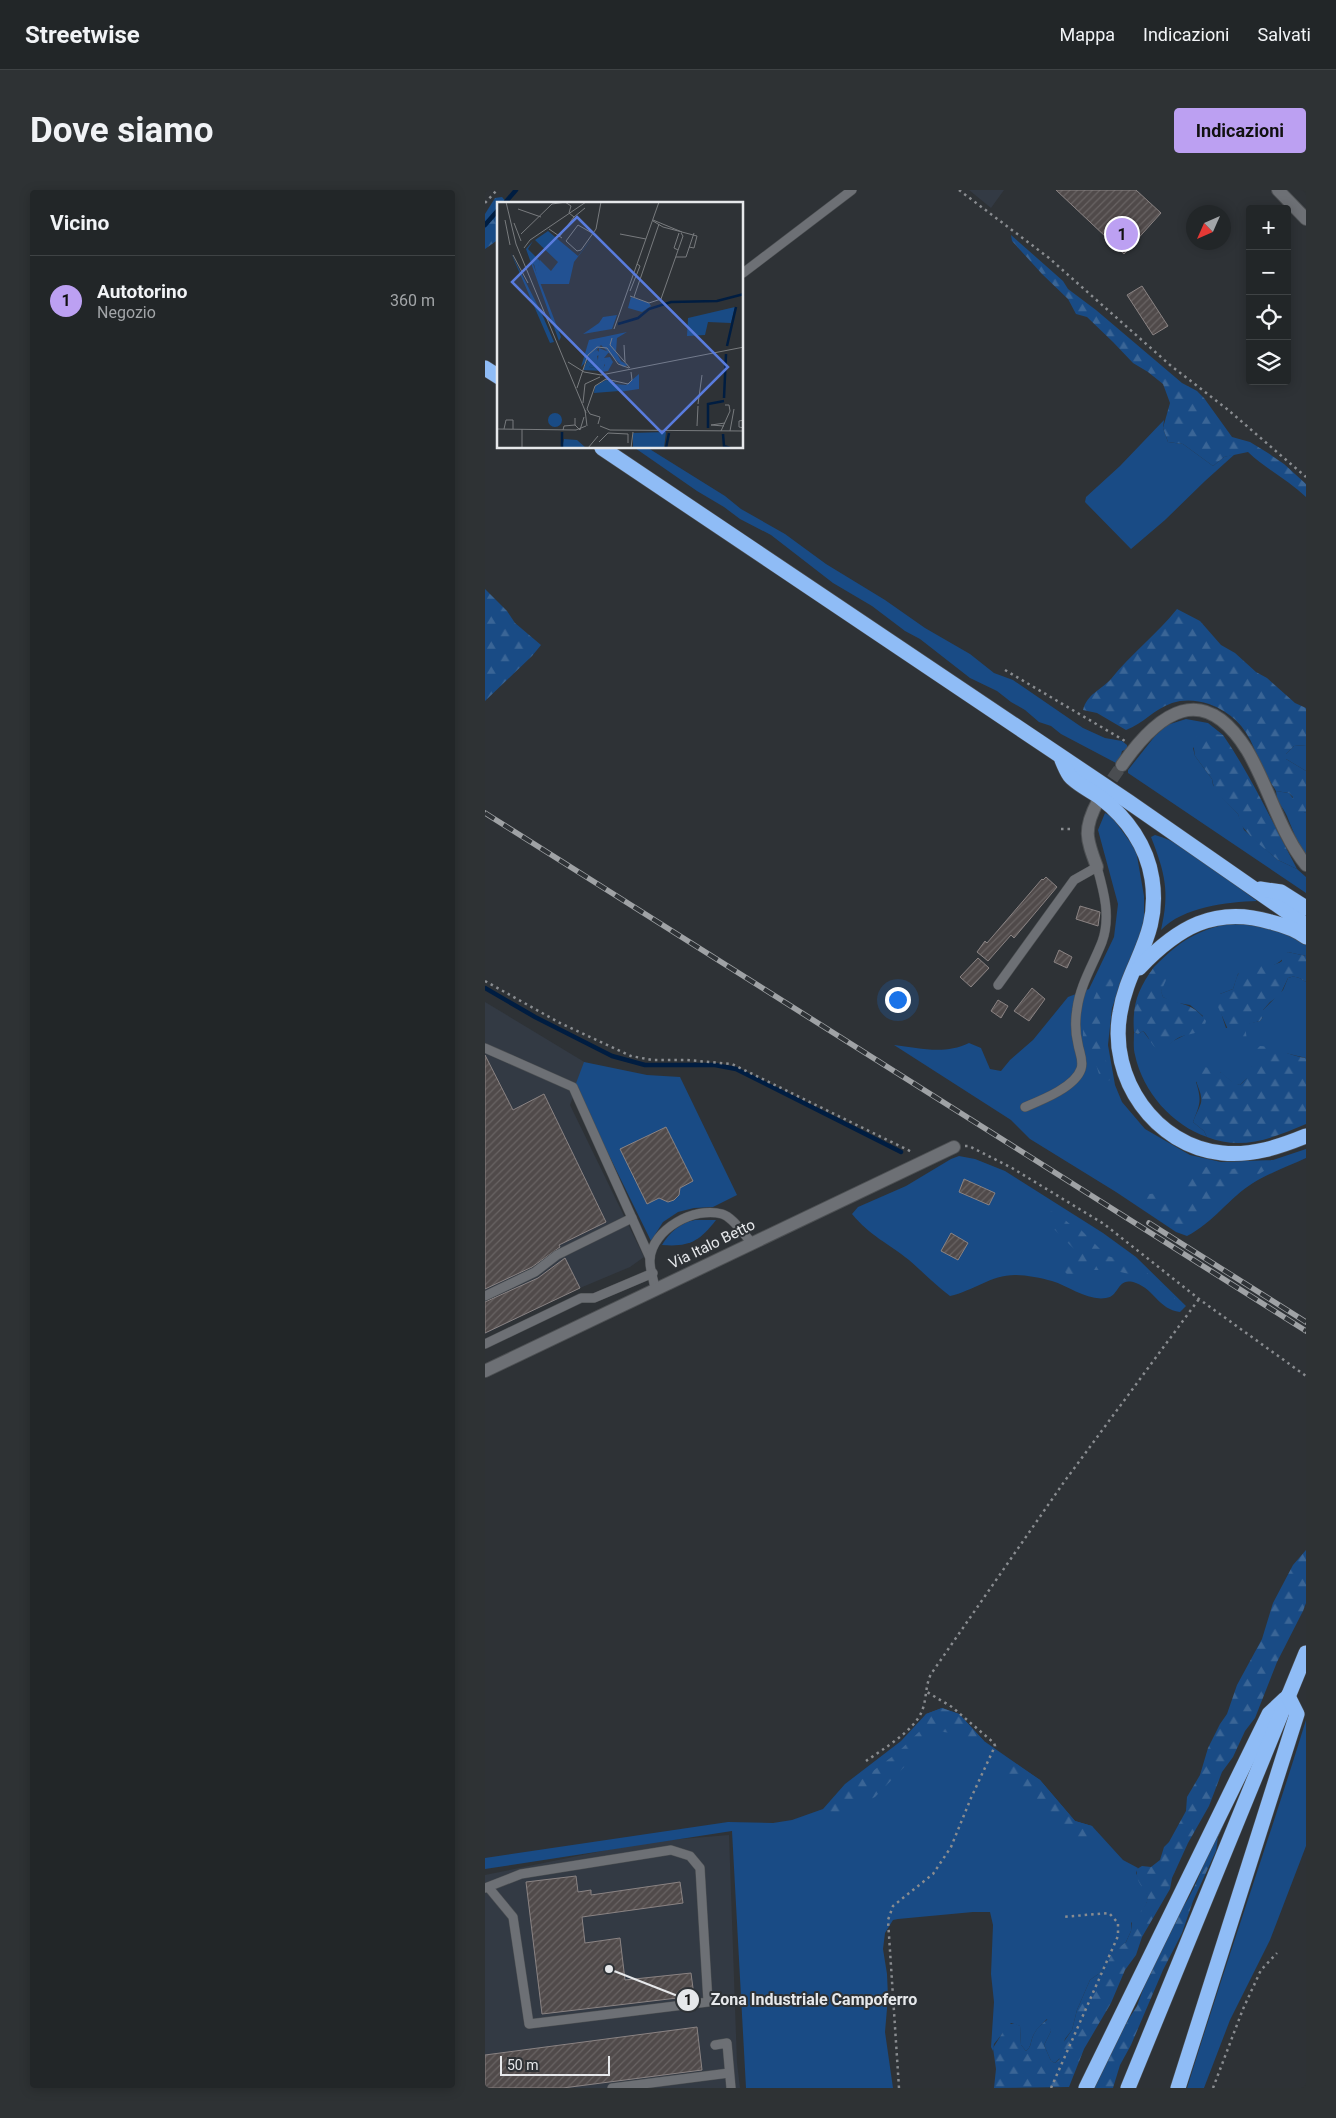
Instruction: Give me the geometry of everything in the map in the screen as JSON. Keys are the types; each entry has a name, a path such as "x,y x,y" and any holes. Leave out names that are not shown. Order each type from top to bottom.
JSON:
{"highway":[{"path":"485,368 497,376"},
{"path":"603,449 1256,889 1306,925"},
{"path":"1060,757 1071,778 1109,804 1128,824 1139,840 1148,862 1154,900 1152,926 1126,989 1120,1012 1117,1036 1122,1066 1131,1089 1157,1124 1182,1141 1220,1153 1260,1151 1306,1136"},
{"path":"1256,889 1281,892 1306,908"},
{"path":"1134,972 1173,937 1190,926 1209,920 1237,915 1256,917 1285,925 1306,937"},
{"path":"1128,2088 1306,1653"},
{"path":"1086,2088 1269,1714 1288,1696"},
{"path":"1178,2088 1297,1714 1288,1696"}],"street":[{"path":"1278,190 1306,219"},
{"path":"1122,765 1151,728 1167,716 1181,711 1198,710 1215,717 1230,729 1247,751 1291,842 1306,866"},
{"path":"1097,867 1088,836 1088,820 1098,801"},
{"name":"Via Italo Betto","path":"485,1371 954,1146"}],"lane":[{"path":"744,272 852,190"},
{"path":"998,985 1074,880 1097,867 1105,896 1107,913 1103,940 1080,993 1077,1009 1075,1026 1077,1044 1083,1061 1081,1070 1076,1078 1061,1089 1025,1107"},
{"path":"485,1048 573,1087 650,1258 655,1289"},
{"path":"650,1258 655,1244 671,1225 682,1218 704,1212 723,1214 752,1243"},
{"path":"485,1296 535,1272 557,1255 632,1218"},
{"path":"485,1344 581,1298 593,1298 653,1274"},
{"path":"671,1850 690,1856 700,1868 707,2002 529,2024 513,1917 487,1888 521,1874 671,1850"},
{"path":"715,2046 727,2044 731,2088"},
{"path":"612,2088 729,2073"}],"path":[{"path":"485,203 497,190"},
{"path":"959,190 1049,258 1170,365 1227,409 1306,477"},
{"path":"1005,670 1135,746"},
{"path":"485,981 560,1023 631,1056 652,1060 687,1060 732,1064 909,1149 922,1162"},
{"path":"954,1146 969,1146 1011,1168 1105,1224 1199,1299 1306,1376"},
{"path":"866,1761 908,1730 921,1715 927,1692 927,1682 931,1674 1064,1482 1199,1299"},
{"path":"899,2088 888,1920 893,1906 933,1874 951,1847 995,1746 969,1721 927,1692"},
{"path":"1051,2088 1118,1936 1118,1923 1109,1913 1062,1917"},
{"path":"1213,2088 1243,2009 1261,1970 1277,1953"}],"shaded area":[{"path":"969,190 1004,190 991,208"},
{"path":"485,1002 586,1063 570,1105 644,1257 630,1267 580,1288 485,1334"},
{"path":"729,1835 737,2063 740,2088 485,2088 485,1875 646,1842"}],"green space":[{"path":"502,197 506,202 497,202 497,240 485,249 485,214 495,198"},
{"path":"1011,235 1063,281 1068,289 1096,310 1182,383 1197,391 1232,437 1250,442 1284,464 1306,484 1306,497 1248,452 1224,457 1213,466 1183,444 1168,442 1163,428 1170,403 1163,384 1133,363 1087,317 1076,314 1068,299 1012,241"},
{"path":"1164,420 1163,428 1168,442 1183,444 1213,466 1224,457 1235,454 1165,520 1131,549 1085,502 1086,497 1120,466"},
{"path":"636,449 650,449 725,496 741,509 785,534 826,564 885,600 925,628 970,654 994,673 1013,680 1083,728 1105,738 1122,741 1127,745 1127,749 1122,751 1116,763 1061,734 1051,726 1039,722 997,691 970,678 920,639 905,631 872,606 833,583 771,535 740,519"},
{"path":"485,589 507,611 515,623 541,645 485,701"},
{"path":"1177,609 1200,621 1221,645 1235,653 1256,672 1267,678 1295,703 1306,708 1306,745 1294,746 1286,754 1286,759 1306,771 1306,812 1297,813 1291,804 1293,797 1289,793 1276,791 1262,771 1256,759 1254,748 1242,727 1231,716 1217,707 1195,701 1177,702 1160,709 1126,730 1097,713 1083,710 1091,696 1111,679"},
{"path":"1186,719 1208,723 1223,735 1210,735 1193,748 1195,756 1212,779 1213,785 1221,797 1238,814 1244,830 1278,860 1297,869 1306,877 1306,893 1128,773 1128,770 1155,736 1167,725"},
{"path":"1200,732 1223,735 1253,784 1297,869 1278,860 1253,839 1241,825 1238,814 1215,792 1212,779 1195,756 1193,742"},
{"path":"1306,745 1306,771 1286,759 1286,754 1294,746"},
{"path":"1276,791 1289,793 1304,813 1306,812 1306,855 1279,802"},
{"path":"1105,813 1112,817 1136,850 1144,896 1144,923 1112,1008 1108,1045 1115,1085 1122,1102 1145,1129 1190,1155 1221,1162 1273,1160 1306,1149 1306,1158 1253,1183 1205,1224 1187,1236 1176,1232 1116,1192 1030,1139 1011,1120 894,1045 941,1050 960,1047 969,1043 981,1048 990,1069 1001,1071 1010,1060 1033,1040 1068,997 1089,989 1114,937 1118,904 1098,830"},
{"path":"1155,835 1169,840 1196,855 1257,901 1206,907 1181,916 1161,930 1164,917 1165,883 1160,861 1151,837"},
{"path":"1232,922 1253,923 1271,927 1288,934 1306,944 1306,956 1288,952 1276,964 1252,968 1238,974 1233,989 1220,994 1222,1016 1226,1028 1260,1021 1263,1017 1263,1010 1283,990 1288,978 1298,977 1306,982 1306,1058 1285,1053 1252,1066 1250,1075 1240,1085 1234,1084 1220,1072 1196,1082 1199,1102 1193,1122 1204,1131 1207,1137 1194,1132 1171,1116 1152,1094 1139,1069 1134,1052 1134,1032 1138,1034 1143,1031 1149,1039 1168,1045 1187,1034 1203,1016 1190,1005 1172,1002 1163,997 1161,992 1163,967 1154,967 1181,943 1198,933"},
{"path":"1288,952 1306,956 1306,982 1296,977 1288,978 1280,995 1263,1010 1263,1017 1260,1021 1245,1025 1247,1041 1241,1043 1230,1034 1215,1000 1220,994 1233,989 1238,975 1243,969 1253,966 1277,964 1282,961 1282,956"},
{"path":"1154,967 1163,967 1168,976 1161,991 1163,997 1192,1008 1206,1021 1199,1031 1182,1036 1161,1049 1154,1046 1143,1031 1138,1034 1134,1032 1134,1013 1137,997"},
{"path":"1112,974 1115,978 1109,1001 1100,1009 1098,1014 1102,1030 1100,1047 1112,1075 1109,1081 1099,1074 1093,1055 1083,1036 1083,1029 1086,1016 1102,980"},
{"path":"1260,1046 1306,1058 1306,1124 1282,1134 1245,1143 1220,1141 1207,1137 1204,1131 1193,1122 1201,1103 1196,1079 1199,1071 1205,1067 1220,1072 1232,1082 1240,1085 1248,1075 1256,1050"},
{"path":"584,1062 647,1075 680,1077 737,1195 713,1207 694,1208 678,1212 663,1222 651,1241 575,1086"},
{"path":"959,1156 975,1159 1005,1171 1103,1233 1136,1257 1186,1306 1180,1312 1173,1310 1136,1283 1125,1282 1110,1297 1099,1298 1085,1295 1052,1281 1019,1275 990,1280 950,1296 909,1260 879,1239 852,1214 858,1207 906,1186"},
{"path":"1263,1164 1272,1166 1259,1174 1249,1176 1230,1194 1217,1202 1192,1226 1174,1224 1161,1213 1148,1208 1128,1196 1129,1192 1142,1195 1158,1193 1177,1205 1186,1197 1185,1181 1203,1168 1209,1166 1232,1169"},
{"path":"1043,1208 1058,1214 1071,1225 1079,1228 1107,1256 1124,1260 1146,1272 1172,1294 1175,1299 1173,1302 1156,1288 1129,1274 1112,1270 1086,1270 1079,1276 1070,1277 1063,1270 1066,1261 1073,1259 1075,1250 1043,1218"},
{"path":"695,1220 716,1220 693,1242 679,1245 662,1245 676,1229 685,1223"},
{"path":"1306,1550 1306,1603 1303,1611 1277,1662 1255,1718 1245,1731 1233,1757 1222,1772 1209,1806 1188,1843 1172,1878 1170,1889 1142,1937 1136,1955 1125,1970 1111,2003 1084,2049 1069,2087 994,2088 996,2069 993,2048 1008,2024 1020,2026 1021,2045 1026,2051 1036,2031 1050,2018 1051,2031 1044,2045 1051,2061 1055,2063 1059,2060 1063,2043 1072,2030 1077,2010 1090,1980 1104,1970 1113,1952 1126,1942 1131,1931 1132,1921 1142,1911 1146,1903 1146,1892 1137,1877 1137,1869 1142,1866 1151,1867 1160,1860 1164,1847 1169,1842 1186,1811 1187,1797 1200,1775 1208,1748 1227,1714 1237,1685 1262,1639 1273,1603 1293,1565"},
{"path":"942,1708 959,1714 984,1741 1040,1780 1075,1821 1092,1826 1123,1860 1138,1868 1136,1873 1146,1891 1146,1905 1131,1923 1131,1931 1126,1942 1113,1953 1104,1970 1090,1980 1077,2010 1072,2030 1065,2039 1060,2058 1055,2063 1051,2061 1044,2045 1051,2031 1047,2019 1036,2031 1026,2051 1021,2045 1020,2026 1011,2023 994,2044 993,2051 991,2047 994,2002 991,1974 993,1925 990,1912 973,1912 893,1920 885,1933 883,1949 888,1997 885,2032 893,2088 746,2088 732,1831 485,1869 485,1858 728,1822 773,1823 792,1820 823,1809 845,1784 901,1741 926,1714"},
{"path":"942,1708 959,1714 984,1741 967,1742 952,1733 935,1731 922,1743 913,1758 875,1797 828,1820 830,1803 897,1753 921,1730 926,1714"},
{"path":"1306,1720 1306,1846 1270,1940 1230,2020 1204,2088 1187,2088 1277,1812"},
{"path":"1010,1760 1040,1780 1075,1821 1092,1826 1097,1838 1079,1841 1044,1806 1016,1787 1005,1775"},
{"path":"1224,1824 1218,1837 1216,1851 1193,1901 1182,1933 1120,2065 1113,2088 1094,2088 1117,2037 1137,2006 1145,1984 1182,1908 1194,1888 1212,1844"}],"building":[{"path":"1056,190 1136,190 1161,213 1124,254"},
{"path":"1142,286 1168,326 1153,335 1127,295"},
{"path":"1046,877 1057,887 1014,938 1011,935 988,961 977,952 1042,879"},
{"path":"1080,906 1100,912 1098,926 1076,919"},
{"path":"1059,950 1072,957 1067,968 1054,962"},
{"path":"978,958 989,968 971,987 960,977"},
{"path":"1032,988 1045,999 1029,1021 1014,1011"},
{"path":"998,1000 1008,1006 1001,1018 991,1011"},
{"path":"485,1055 513,1110 544,1094 606,1222 559,1245 560,1247 532,1267 485,1289"},
{"path":"666,1127 693,1181 680,1188 679,1195 674,1200 668,1202 659,1198 647,1204 620,1149"},
{"path":"964,1179 995,1193 989,1205 959,1192"},
{"path":"951,1233 968,1243 958,1260 941,1251"},
{"path":"565,1258 580,1288 485,1333 485,1302 538,1278"},
{"path":"576,1876 578,1892 591,1890 591,1895 680,1882 683,1903 582,1917 585,1943 620,1938 625,1980 691,1973 694,1996 542,2014 526,1882"},
{"path":"697,2027 702,2070 563,2088 485,2088 485,2055"}],"waterway":[{"path":"506,202 516,190"},
{"path":"485,225 497,211"},
{"path":"485,988 535,1017 612,1056 645,1065 715,1065 736,1069 901,1152"}],"tunnel":[{"path":"1102,794 1122,765"}],"railway":[{"path":"485,813 1306,1331"},
{"path":"1149,1223 1306,1322"}],"place":[{"name":"Autotorino","path":"1122,234"},
{"name":"Zona Industriale Campoferro","path":"609,1969"}]}
